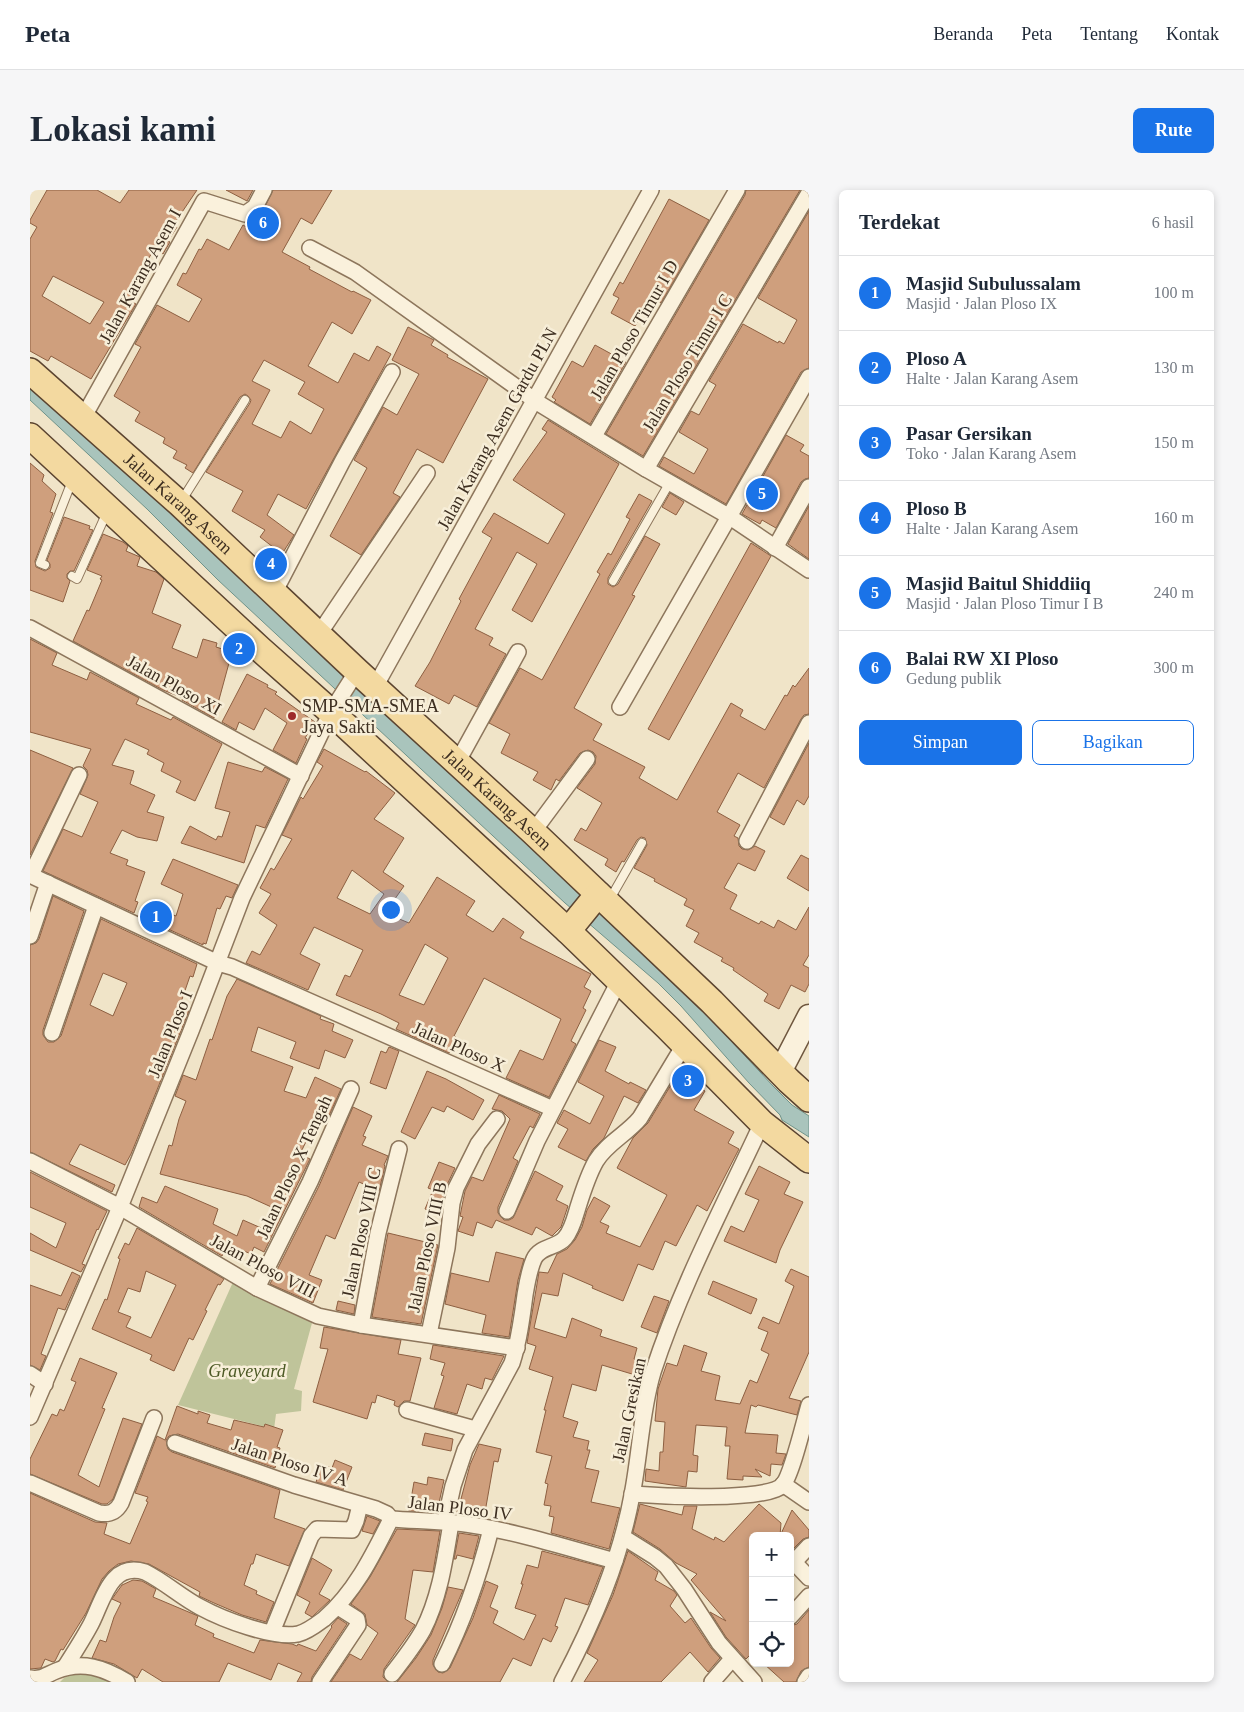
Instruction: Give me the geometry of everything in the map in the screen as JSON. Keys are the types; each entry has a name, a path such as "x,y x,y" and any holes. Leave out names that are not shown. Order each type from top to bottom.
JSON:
{"main road":[{"name":"Jalan Karang Asem","path":"30,371 180,504 319,634 362,678 458,761 712,1002 809,1099"},
{"path":"30,436 260,649 333,709 568,930 668,1027 762,1123 809,1160"},
{"path":"568,930 601,898"}],"street":[{"name":"Jalan Karang Asem I","path":"83,418 206,195 245,214 255,207 264,190"},
{"name":"Jalan Karang Asem Gardu PLN","path":"362,678 535,400 651,190"},
{"name":"Jalan Ploso Timur I D","path":"594,436 738,190"},
{"name":"Jalan Ploso Timur I C","path":"646,469 809,194"},
{"path":"310,248 355,272 535,400 646,469 730,517 809,570"},
{"path":"274,593 342,462 392,372"},
{"path":"620,706 809,377"},
{"path":"319,634 427,473"},
{"path":"775,548 809,487"},
{"name":"Jalan Ploso XI","path":"30,628 301,776"},
{"path":"458,761 518,652"},
{"name":"Jalan Ploso I","path":"30,1417 120,1207 218,963 242,898 333,709 362,678"},
{"path":"747,841 809,722"},
{"path":"533,832 587,759"},
{"path":"31,875 79,775"},
{"name":"Jalan Ploso X","path":"31,875 218,963 241,971 553,1109"},
{"path":"30,936 48,883"},
{"path":"52,1033 96,906"},
{"path":"507,1211 537,1141 619,981"},
{"path":"780,1072 809,1016"},
{"path":"392,1674 413,1647 430,1613 444,1567 448,1523 460,1463 475,1429 506,1377 517,1348 527,1283 535,1257 541,1251 565,1238 597,1159 606,1148 636,1123 684,1045"},
{"name":"Jalan Ploso X Tengah","path":"257,1288 306,1190 351,1089"},
{"name":"Jalan Ploso VIII B","path":"429,1334 447,1248 454,1195 478,1144 497,1119"},
{"name":"Jalan Gresikan","path":"562,1682 606,1586 623,1537 653,1374 695,1267 762,1123"},
{"name":"Jalan Ploso VIII C","path":"361,1325 378,1233 399,1149"},
{"name":"Jalan Ploso VIII","path":"30,1161 120,1207 257,1288 318,1316 361,1325 517,1348"},
{"path":"30,1374 45,1384"},
{"path":"632,1494 675,1496 745,1495 774,1490 783,1484 790,1470 809,1405"},
{"path":"407,1410 475,1429"},
{"path":"30,1483 100,1513 107,1514 114,1511 121,1503 154,1418"},
{"name":"Jalan Ploso IV A","path":"175,1444 294,1485 376,1509 391,1519"},
{"path":"783,1484 809,1502"},
{"path":"272,1632 311,1536 316,1529 352,1530 360,1505"},
{"name":"Jalan Ploso IV","path":"65,1667 92,1623 108,1587 118,1576 128,1570 138,1570 153,1576 189,1601 238,1624 290,1635 302,1632 338,1607 356,1582 391,1519 448,1523 491,1529 537,1538 615,1561"},
{"path":"442,1664 470,1600 491,1529"},
{"path":"623,1537 666,1566 679,1582 715,1637 732,1658 750,1672"},
{"path":"794,1558 809,1546"},
{"path":"794,1562 809,1578"},
{"path":"794,1613 809,1596"},
{"path":"320,1682 358,1624 357,1619 338,1607"},
{"path":"712,1682 732,1658"},
{"path":"39,1679 65,1667 94,1666 127,1682"},
{"path":"805,1682 809,1676"}],"lane":[{"path":"180,504 245,400"},
{"path":"45,565 40,563 74,476"},
{"path":"613,581 670,482"},
{"path":"72,576 77,578 108,508"},
{"path":"601,898 642,843"}],"green space":[{"name":"Graveyard","path":"233,1282 312,1323 294,1389 302,1391 301,1411 276,1414 274,1429 178,1405"},
{"path":"80,1671 116,1682 60,1682 64,1678"}],"water":[{"path":"30,384 403,723 679,985 773,1086 792,1105 809,1116 809,1137 782,1120 780,1115 658,983 565,903 218,580 147,509 30,400"}],"building":[{"path":"47,190 97,190 120,203 129,190 197,190 174,224 177,227 168,241 170,242 163,254 155,248 142,269 145,271 130,301 136,304 91,379 51,356 48,361 30,351 30,239 37,227 30,223","holes":["53,276 104,302 90,324 42,296"]},
{"path":"226,190 253,190 247,201"},
{"path":"273,190 332,190 312,224 301,218 282,252 310,267 309,269 371,300 352,334 332,322 308,366 338,383 354,353 369,361 377,346 391,354 306,509 278,494 267,515 294,535 282,554 260,537 265,530 232,511 243,491 206,472 250,403 251,400 248,396 245,394 240,397 193,473 185,468 187,465 173,458 177,451 163,443 165,438 135,421 140,412 114,396 141,347 135,344 157,305 189,322 202,299 177,285 183,273 186,274 199,249 201,250 207,239 229,250 243,225 253,231","holes":["264,360 305,382 298,394 324,409 311,434 290,421 281,438 252,424 270,390 252,381"]},
{"path":"746,190 800,190 643,456 606,434 745,195"},
{"path":"669,199 709,220 661,303 651,297 635,326 611,313 619,298 613,295 620,282 623,284"},
{"path":"809,211 809,368 801,372 726,504 659,466 664,457 694,474 708,449 679,432 691,411 699,415 716,385 709,381 743,324 778,343 779,341 784,344 797,320 758,298"},
{"path":"408,327 434,340 431,345 448,355 447,357 488,379 443,463 417,449 393,493 400,497 361,555 330,536 367,468 354,460 383,407 397,415 419,374 392,360"},
{"path":"595,345 626,362 590,424 554,402 556,400 552,397 572,361 583,367"},
{"path":"548,420 619,464 532,622 512,610 537,564 517,552 475,629 493,638 489,645 506,654 477,707 454,695 449,704 415,686 430,662 461,601 459,599 492,538 482,532 494,513 548,544 565,514 513,480 547,432 542,429"},
{"path":"786,435 804,445 800,451 809,456 809,478 801,482 776,528 762,520 760,524 742,514"},
{"path":"30,463 44,475 42,481 56,494 50,512 53,513 35,561 36,567 45,571 50,568 47,560 64,517 90,526 89,529 93,530 74,571 70,571 67,574 67,578 70,581 63,602 30,590"},
{"path":"670,493 684,502 676,515 662,507"},
{"path":"639,494 652,501 608,578 608,584 613,587 618,584 645,536 660,544 632,595 635,596 574,708 602,724 593,740 645,767 639,778 677,800 731,703 743,710 740,716 765,730 785,695 787,696 793,685 795,687 809,668 809,714 804,715 801,719 764,788 738,773 717,812 740,825 734,836 738,838 739,846 742,849 748,850 755,846 765,851 755,871 738,863 724,888 737,895 730,909 759,924 761,921 774,928 778,920 796,930 809,907 809,955 803,965 809,968 809,984 805,992 791,985 779,1009 764,1001 768,994 733,970 734,968 721,961 723,958 694,942 699,933 686,926 694,910 684,905 687,899 634,868 647,845 645,838 641,837 637,840 616,872 605,865 608,859 574,840 581,828 586,831 602,803 577,788 595,764 596,756 593,752 588,750 580,753 559,781 556,779 551,790 533,780 538,772 501,753 510,734 489,723 520,668 542,680 600,574 597,572 608,553 611,555 630,519 626,517"},
{"path":"809,506 809,559 788,544"},
{"path":"103,534 123,542 128,546 126,551 140,557 137,566 156,572 164,579 152,613 181,625 172,648 197,658 203,639 217,643 216,647 232,652 214,718 182,700 183,698 163,690 73,641 87,610 89,611 102,580 100,579 102,576 87,570"},
{"path":"751,543 771,556 669,740 648,729"},
{"path":"30,639 57,653 52,665 87,680 90,672 139,698 136,704 171,720 173,717 222,744 195,801 176,792 181,781 161,771 164,763 147,754 149,750 125,739 112,765 134,771 130,784 155,795 147,812 164,817 157,841 137,837 122,830 110,853 128,860 126,865 145,872 135,901 138,902 134,913 43,871 63,829 82,837 98,802 80,794 88,775 87,770 83,766 91,749 30,732"},
{"path":"247,674 268,685 267,687 277,692 275,694 315,722 305,738 307,739 296,763 273,750 287,723 265,708 254,730 239,722 236,730 222,722"},
{"path":"809,743 809,796 804,805 797,800 784,825 770,817"},
{"path":"324,749 366,771 395,793 374,819 404,838 383,872 404,886 385,913 409,923 437,877 475,901 466,915 493,932 503,918 524,932 520,938 591,974 584,987 591,991 583,1008 586,1010 571,1041 576,1044 549,1097 506,1078 520,1050 543,1060 561,1019 484,978 454,1036 456,1037 449,1053 396,1029 399,1023 336,995 345,975 350,977 363,950 314,927 300,954 320,964 308,990 246,963 252,951 260,955 277,925 259,913 271,894 260,888 271,868 274,870 292,839 282,835 301,797 303,799 323,766 317,762","holes":["352,870 384,894 370,914 337,898","425,944 448,958 424,1005 399,995"]},
{"path":"30,750 73,768 30,855"},
{"path":"228,762 262,772 265,767 288,779 265,828 256,825 244,863 181,843 190,826 216,840 218,836 222,837 230,812 215,808"},
{"path":"801,855 809,859 809,891 787,878"},
{"path":"173,859 238,885 232,898 226,896 220,909 217,908 206,944 203,943 203,945 144,918 149,906 176,916 183,894 161,884"},
{"path":"53,896 84,911 43,1030 43,1035 48,1042 54,1042 61,1036 101,919 197,964 193,977 190,976 179,1008 189,1011 125,1165 80,1144 69,1164 115,1185 112,1192 30,1152 30,945 36,943","holes":["103,973 127,983 113,1016 90,1005"]},
{"path":"237,979 321,1016 320,1019 334,1024 332,1031 353,1040 345,1058 325,1050 319,1069 290,1058 296,1042 258,1027 251,1051 293,1067 284,1091 306,1098 315,1077 341,1089 327,1120 318,1117 300,1154 310,1159 264,1252 254,1247 251,1254 228,1244 222,1256 139,1207 142,1197 157,1203 165,1186 218,1209 213,1224 237,1236 243,1220 268,1231 278,1210 247,1196 160,1174 169,1145 172,1146 186,1101 175,1096 183,1075 196,1080 227,996"},
{"path":"599,1040 616,1047 605,1071 629,1084 630,1082 646,1090 638,1103 624,1096 604,1138 593,1149 586,1161 558,1147 568,1129 557,1123 564,1110 590,1124 604,1096 578,1082"},
{"path":"389,1047 399,1051 386,1089 370,1083 381,1051 386,1053"},
{"path":"680,1070 690,1076 687,1080 705,1091 694,1110 734,1132 728,1143 739,1149 707,1211 697,1205 676,1246 665,1241 653,1270 638,1264 623,1301 563,1273 558,1296 542,1293 534,1328 566,1338 572,1318 602,1330 600,1336 637,1348 634,1359 646,1363 642,1377 602,1365 596,1391 572,1384 563,1417 578,1422 573,1437 589,1441 587,1450 590,1450 585,1468 599,1471 591,1502 620,1508 609,1549 551,1533 554,1517 549,1516 551,1506 544,1505 548,1484 545,1483 552,1456 536,1452 553,1377 529,1369 536,1346 527,1343 539,1272 548,1273 557,1254 567,1249 575,1240 594,1197 610,1206 600,1222 609,1226 606,1233 640,1247 667,1195 617,1168 633,1138 648,1123"},
{"path":"427,1071 484,1100 473,1120 447,1106 444,1112 432,1107 415,1139 401,1132"},
{"path":"499,1095 540,1114 533,1128 530,1126 513,1158 518,1161 498,1207 498,1213 504,1220 513,1218 535,1171 563,1186 556,1200 568,1206 561,1227 552,1236 536,1227 532,1235 496,1220 492,1228 477,1222 473,1236 458,1231 463,1217 460,1216 465,1191 472,1177 483,1181 510,1119 502,1111 492,1109"},
{"path":"353,1107 372,1116 363,1136 366,1137 362,1145 388,1156 384,1165 379,1191 359,1182 335,1239 326,1235 309,1275 322,1280 313,1303 270,1284 319,1186"},
{"path":"439,1162 455,1168 447,1185 439,1214 425,1209 433,1190 428,1188"},
{"path":"759,1166 790,1182 784,1194 803,1202 780,1250 776,1263 724,1241 731,1226 744,1232 759,1200 745,1194"},
{"path":"30,1172 107,1211 82,1264 85,1265 81,1272 30,1250 30,1233 56,1248 66,1223 30,1207"},
{"path":"137,1228 224,1279 220,1285 218,1284 193,1340 189,1338 174,1371 150,1360 152,1355 92,1329 105,1299 107,1300 120,1259 118,1258 125,1243 129,1245","holes":["146,1271 176,1285 151,1338 126,1327 131,1317 118,1312 128,1288 140,1292"]},
{"path":"388,1233 438,1245 421,1324 372,1317"},
{"path":"496,1252 524,1259 518,1280 509,1337 482,1333 486,1315 445,1304 451,1273 489,1282"},
{"path":"791,1269 809,1277 809,1352 789,1398 801,1401 797,1415 751,1405 745,1433 778,1435 776,1453 786,1454 782,1465 771,1464 770,1476 755,1469 762,1477 743,1476 743,1480 727,1479 730,1446 725,1446 727,1427 696,1425 693,1455 698,1456 697,1472 688,1471 686,1487 645,1481 646,1469 659,1471 660,1452 663,1452 665,1422 655,1421 658,1389 667,1363 677,1366 684,1345 707,1353 701,1371 720,1376 715,1400 740,1404 750,1380 757,1383 769,1354 761,1350 768,1332 758,1328 763,1317 779,1324 794,1286 785,1281"},
{"path":"72,1272 80,1276 65,1310 58,1308 41,1354 46,1356 40,1370 30,1365 30,1285 61,1296"},
{"path":"713,1281 757,1299 751,1314 708,1294"},
{"path":"654,1296 669,1301 657,1333 641,1327"},
{"path":"338,1301 355,1305 354,1314 336,1310"},
{"path":"324,1327 401,1340 398,1354 421,1358 410,1401 404,1401 398,1407 394,1405 395,1401 377,1395 375,1403 372,1402 367,1419 313,1402 328,1349 320,1348"},
{"path":"433,1345 504,1356 492,1380 485,1378 482,1389 467,1384 457,1414 434,1408 444,1376 441,1375 445,1363 430,1359"},
{"path":"80,1358 117,1373 102,1408 105,1409 78,1475 99,1487 123,1418 142,1424 113,1499 107,1504 102,1504 30,1474 30,1459 52,1414 57,1416 60,1409 64,1411 76,1382 71,1380"},
{"path":"177,1406 198,1414 198,1411 210,1415 207,1423 231,1430 234,1420 264,1427 265,1424 283,1430 277,1447 280,1448 275,1468 178,1434 169,1436 166,1440 168,1449 172,1452 280,1490 274,1518 305,1529 289,1566 256,1554 253,1564 251,1564 244,1585 257,1591 256,1594 274,1602 266,1622 242,1615 199,1596 200,1592 149,1564 131,1561 118,1564 102,1579 86,1613 55,1661 45,1659 41,1668 30,1669 30,1493 95,1522 107,1523 104,1534 130,1544 148,1502 146,1501 148,1497 135,1493 157,1436 165,1440"},
{"path":"425,1433 453,1439 451,1451 422,1445"},
{"path":"479,1444 501,1449 498,1462 494,1461 484,1518 457,1514 470,1465"},
{"path":"335,1460 352,1467 343,1490 316,1482 322,1465 332,1468"},
{"path":"428,1477 444,1480 437,1512 409,1511 414,1482 427,1485"},
{"path":"640,1504 682,1515 684,1506 697,1506 692,1529 714,1540 715,1537 724,1542 759,1504 781,1523 780,1532 749,1532 749,1656 746,1659 726,1637 710,1612 726,1621 691,1580 697,1574 676,1563 660,1549 633,1532"},
{"path":"792,1510 809,1530 809,1537 803,1539 794,1548 794,1532 782,1532"},
{"path":"367,1516 380,1521 373,1534 362,1531"},
{"path":"397,1529 440,1531 433,1572 413,1570 405,1619 415,1625 384,1669 383,1677 388,1682 331,1682 350,1654 361,1660 378,1633 367,1625 365,1614 351,1604 370,1577"},
{"path":"459,1533 479,1536 473,1559 457,1555 456,1559 454,1559"},
{"path":"542,1551 603,1567 588,1605 565,1598 555,1626 558,1627 551,1642 543,1638 531,1666 513,1658 500,1682 397,1682 431,1635 448,1587 463,1590 433,1660 433,1665 438,1672 443,1673 450,1668 473,1618 486,1581 498,1586 490,1607 498,1611 493,1623 524,1640 536,1615 515,1608 527,1565 538,1568"},
{"path":"628,1551 658,1572 655,1580 674,1591 677,1595 670,1606 685,1623 691,1618 720,1658 708,1672 690,1652 661,1682 584,1682 598,1660 587,1653 613,1595"},
{"path":"312,1558 332,1570 319,1594 330,1600 312,1617 305,1613 310,1602 297,1595"},
{"path":"133,1580 142,1581 156,1589 153,1597 198,1616 195,1625 214,1634 213,1637 254,1653 260,1640 297,1646 298,1644 316,1651 338,1618 347,1624 312,1677 311,1682 297,1682 302,1673 278,1663 271,1680 228,1663 219,1682 163,1682 142,1669 137,1678 114,1664 92,1658 100,1640 106,1642 114,1617 121,1603 112,1599 122,1585"},
{"path":"809,1610 809,1667 801,1671 796,1682 784,1682 767,1667 794,1667 794,1625 797,1624"}],"place":[{"name":"Balai RW XI Ploso","path":"263,223"},
{"name":"Masjid Baitul Shiddiiq","path":"762,494"},
{"name":"Ploso B","path":"271,564"},
{"name":"Ploso A","path":"239,649"},
{"name":"SMP-SMA-SMEA Jaya Sakti","path":"292,716"},
{"name":"Masjid Subulussalam","path":"156,917"},
{"name":"Pasar Gersikan","path":"688,1081"}]}
